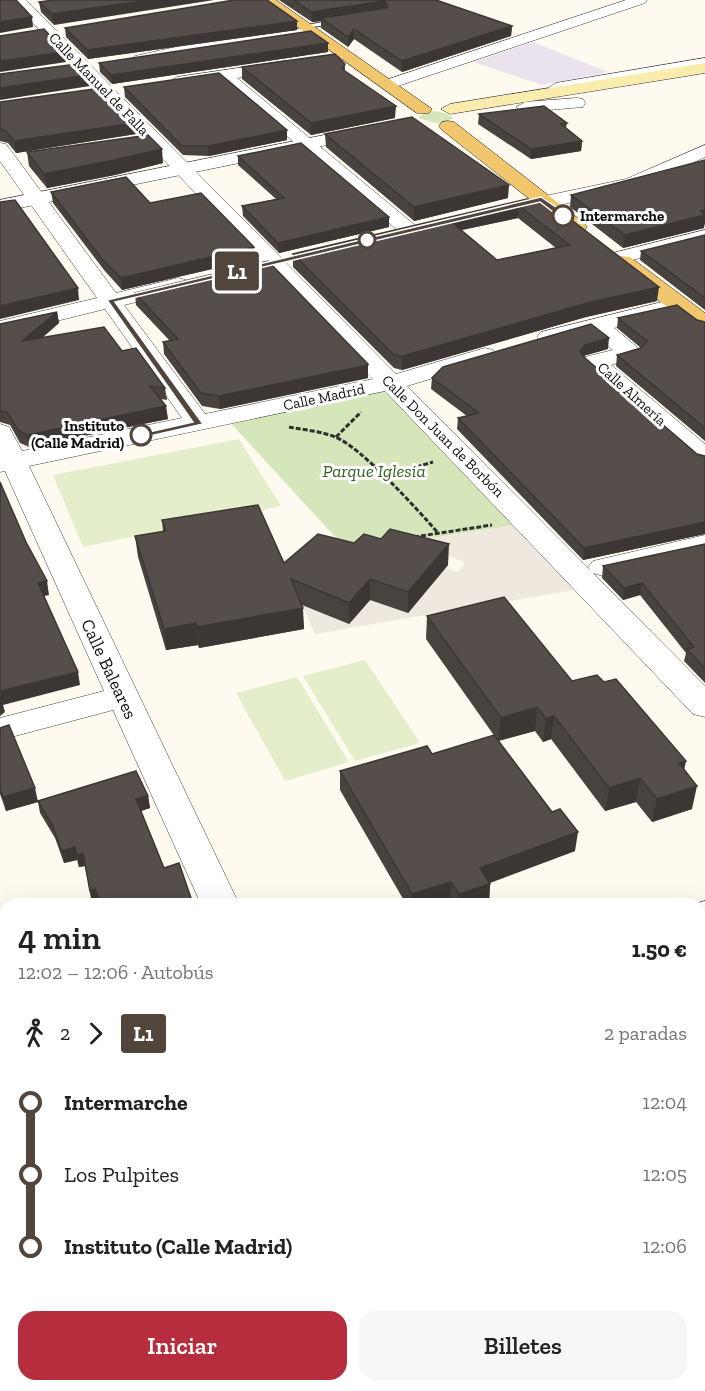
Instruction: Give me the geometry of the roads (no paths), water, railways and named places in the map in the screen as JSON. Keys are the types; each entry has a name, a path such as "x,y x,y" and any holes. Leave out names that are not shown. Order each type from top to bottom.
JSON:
{"main road":[{"path":"267,0 441,120 616,258 705,324"},
{"path":"441,120 705,68"},
{"path":"521,103 705,77"}],"street":[{"path":"389,84 640,0"},
{"path":"22,4 48,4"},
{"name":"Calle Manuel de Falla","path":"22,4 179,168"},
{"path":"268,18 288,14"},
{"path":"125,62 310,29"},
{"path":"30,36 73,30"},
{"path":"165,84 297,64 258,39"},
{"path":"326,60 350,56"},
{"path":"59,70 77,61 100,57"},
{"path":"521,103 554,89 705,63"},
{"path":"224,75 409,230"},
{"path":"521,103 556,107 705,82"},
{"path":"83,96 130,89"},
{"path":"0,206 391,126"},
{"path":"131,143 153,140"},
{"path":"518,205 633,184 705,150"},
{"path":"3,158 32,159"},
{"path":"3,158 37,199 199,424"},
{"name":"Calle Don Juan de Borbón","path":"179,168 578,572 705,706"},
{"path":"387,235 432,225"},
{"path":"616,258 705,236"},
{"path":"0,328 197,280"},
{"name":"Calle Madrid","path":"7,462 199,424 390,382 594,324 679,305"},
{"name":"Calle Almería","path":"594,324 631,352 593,362 705,458"},
{"name":"Calle Baleares","path":"0,432 7,462 56,558 217,898"},
{"path":"578,572 705,544"},
{"path":"0,729 122,697"}],"lane":[{"path":"310,29 351,19"}],"place":[{"name":"Intermarche","path":"563,216"},
{"name":"Instituto (Calle Madrid)","path":"141,435"}],"park label":[{"name":"Parque Iglesia","path":"374,471"}]}
